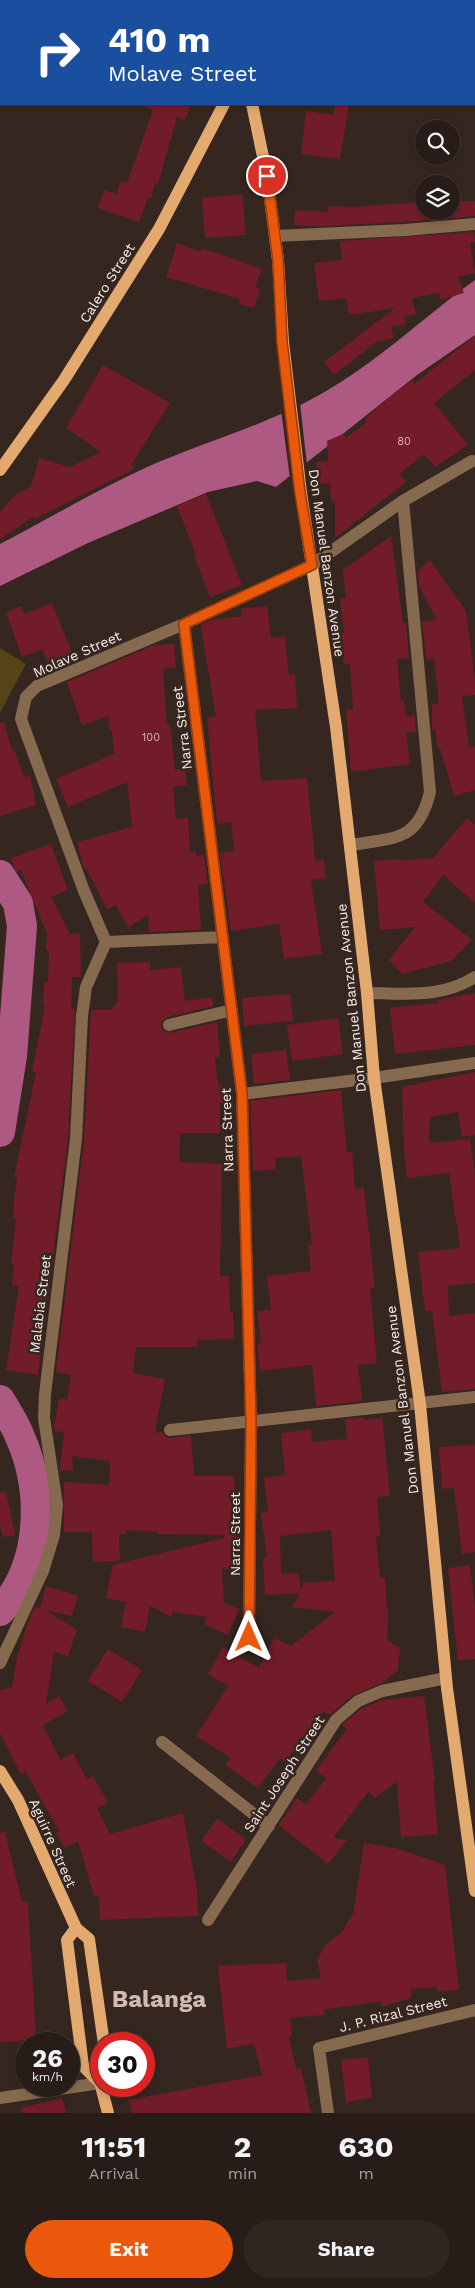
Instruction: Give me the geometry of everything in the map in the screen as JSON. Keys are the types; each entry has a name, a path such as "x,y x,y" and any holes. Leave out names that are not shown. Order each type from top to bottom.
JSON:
{"main road":[{"name":"Calero Street","path":"0,470 64,380 159,229 223,105"},
{"name":"Don Manuel Banzon Avenue","path":"252,105 267,176 275,236 282,342 300,493 336,728 367,992 374,1078 420,1404 446,1678 475,1891"},
{"name":"Aguirre Street","path":"0,1771 18,1800 76,1928 89,1939 102,2032"},
{"path":"76,1928 67,1940 83,2066 90,2073"},
{"path":"104,2097 108,2113"}],"street":[{"path":"275,236 405,230 475,224"},
{"name":"Molave Street","path":"106,942 84,891 21,719 26,697 37,686 184,624 312,565 404,501 472,461"},
{"path":"350,845 398,837 414,828 425,812 430,792 404,501"},
{"name":"Narra Street","path":"184,624 242,1094 251,1422 249,1637"},
{"path":"106,942 223,937"},
{"name":"Malabia Street","path":"0,1663 43,1571 54,1535 57,1505 44,1418 45,1394 76,1139 82,1016 86,986 106,942"},
{"path":"367,992 431,994 461,986 475,977"},
{"path":"170,1025 232,1010"},
{"path":"242,1094 374,1078 475,1063"},
{"path":"170,1430 475,1397"},
{"name":"Saint Joseph Street","path":"208,1920 336,1720 357,1701 382,1691 446,1678"},
{"path":"162,1742 269,1826"},
{"name":"J. P. Rizal Street","path":"328,2113 319,2048 475,2010"},
{"path":"0,2098 90,2086"}],"shaded area":[{"path":"475,280 475,335 417,375 276,487 257,481 208,492 88,543 0,586 0,544 145,468 269,419 332,388 374,359"},
{"path":"0,648 26,664 0,713"}],"pier":[{"path":"300,403 307,465 290,479 281,410"}],"building":[{"path":"191,105 185,120 177,117 158,184 155,183 151,199 148,198 139,222 98,208 104,190 117,194 120,181 127,183 153,110 144,106"},
{"path":"335,105 349,105 340,159 301,154 306,111 333,115"},
{"path":"242,194 246,235 205,238 202,198"},
{"path":"460,201 475,201 475,216 460,217"},
{"path":"415,203 415,220 428,220 319,226 294,225 295,210 328,212 329,206 353,207"},
{"path":"474,232 475,242 470,243 475,273 458,277 464,293 441,300 439,293 412,298 416,314 404,317 406,324 391,327 394,338 376,342 334,375 324,362 395,308 349,315 346,298 319,301 314,263 342,260 340,241"},
{"path":"177,243 200,252 202,248 262,269 255,287 260,289 254,308 239,304 240,299 166,277"},
{"path":"475,336 475,370 434,403 468,445 435,467 424,454 400,474 406,482 335,538 335,501 331,502 330,483 319,484 316,462 328,461 327,441 343,434 346,438 367,422 365,419 383,402 412,380 414,384"},
{"path":"103,365 170,403 131,465 136,468 35,519 33,517 0,539 0,512 16,494 31,487 39,458 70,467 101,452 66,428"},
{"path":"206,494 242,585 210,597 177,506"},
{"path":"391,536 403,623 406,623 409,658 397,659 401,701 404,701 406,716 415,715 416,732 406,732 410,764 351,772 346,710 353,709 350,664 344,664 341,634 344,633 340,598 346,598 343,570"},
{"path":"430,560 466,611 475,681 475,695 462,696 469,748 475,746 475,790 454,796 440,748 438,748 435,730 432,730 432,704 439,703 434,659 427,660 426,657 422,622 437,620 419,586 418,571"},
{"path":"52,603 72,653 48,663 42,649 22,657 6,612 21,606 25,614"},
{"path":"267,606 271,638 285,636 289,675 295,674 297,708 255,710 261,781 307,778 315,861 324,859 326,878 311,880 322,954 284,959 279,924 231,931 220,853 234,851 231,822 217,824 207,718 216,717 201,628 201,625 212,620 242,616 241,609"},
{"path":"174,644 176,667 163,669 167,724 170,724 175,770 185,769 187,785 173,787 176,819 188,818 190,852 196,852 196,856 204,855 208,884 198,885 201,930 149,932 148,914 128,928 116,905 107,909 86,868 84,869 77,842 132,827 127,782 68,807 56,779 114,754 112,730 110,731 108,716 82,725 67,682 152,646"},
{"path":"4,722 12,750 14,749 24,777 30,775 36,805 0,816 0,723"},
{"path":"467,818 475,825 475,903 443,875 423,902 472,940 451,961 402,974 389,960 415,927 380,930 374,861 433,858"},
{"path":"51,844 68,890 51,897 70,934 80,933 81,977 72,977 71,1008 75,1010 68,1138 38,1375 6,1370 19,1286 12,1285 14,1264 11,1264 16,1219 13,1219 17,1178 14,1177 36,1072 32,1071 45,1006 43,1006 44,982 48,982 49,950 46,950 47,934 21,870 16,872 11,858"},
{"path":"150,962 150,970 181,967 185,1001 212,997 213,1006 167,1017 161,1022 161,1026 163,1031 170,1033 217,1022 220,1057 215,1057 218,1085 222,1085 223,1103 220,1103 220,1133 180,1133 179,1162 222,1164 220,1276 229,1276 230,1312 233,1312 234,1339 197,1340 197,1347 136,1347 133,1373 165,1379 155,1433 162,1432 166,1437 170,1438 191,1436 194,1476 234,1476 239,1569 222,1569 224,1603 239,1609 228,1635 204,1624 207,1617 173,1612 171,1617 150,1606 145,1632 121,1627 126,1602 106,1598 113,1565 224,1538 224,1535 158,1534 158,1532 126,1530 126,1534 119,1534 120,1561 93,1562 92,1532 64,1532 64,1482 109,1485 110,1461 72,1456 73,1470 60,1471 64,1432 54,1431 59,1398 67,1400 71,1375 56,1372 84,1140 91,1010 111,1010 118,1002 117,963"},
{"path":"475,993 475,1045 395,1054 390,1008 438,1003 437,1000"},
{"path":"290,994 293,1021 244,1026 242,998"},
{"path":"338,1018 343,1054 292,1061 287,1025"},
{"path":"286,1050 290,1080 254,1084 251,1054"},
{"path":"475,1072 475,1135 462,1137 458,1112 430,1117 429,1143 470,1139 475,1175 475,1283 448,1286 449,1316 475,1313 475,1389 442,1392 432,1311 425,1311 418,1252 460,1248 449,1173 407,1178 402,1087"},
{"path":"341,1090 347,1152 352,1152 355,1189 364,1188 375,1288 370,1288 377,1363 358,1365 362,1401 316,1406 312,1365 260,1371 257,1343 261,1343 257,1311 271,1310 267,1276 311,1271 308,1245 312,1245 301,1156 275,1158 276,1169 253,1171 250,1101"},
{"path":"363,1417 364,1420 382,1418 390,1496 377,1497 380,1536 376,1536 380,1578 385,1578 388,1608 387,1640 400,1648 398,1670 382,1683 353,1695 330,1715 324,1711 285,1762 280,1758 258,1788 225,1765 231,1758 196,1736 228,1686 208,1674 223,1647 259,1668 274,1638 291,1646 335,1612 293,1607 299,1593 265,1595 263,1558 267,1558 261,1513 268,1512 264,1478 285,1475 281,1433 311,1429 312,1442 347,1439 345,1419","holes":["331,1530 335,1581 303,1583 301,1590 298,1573 281,1574 280,1536"]},
{"path":"475,1445 475,1552 462,1554 454,1488 442,1489 439,1447"},
{"path":"6,1492 15,1535 3,1537 0,1525 0,1493"},
{"path":"470,1565 475,1607 475,1659 458,1660 448,1568"},
{"path":"46,1586 78,1596 72,1616 45,1610 77,1630 68,1656 54,1652 46,1704 59,1696 68,1711 43,1725 60,1760 73,1753 87,1779 93,1776 108,1803 97,1808 110,1834 183,1813 197,1890 198,1916 100,1920 99,1895 94,1896 78,1841 64,1848 56,1833 59,1831 26,1772 21,1774 0,1733 0,1690 12,1687 17,1657 28,1622 35,1607 40,1608"},
{"path":"108,1649 142,1670 122,1702 88,1681"},
{"path":"424,1696 435,1781 433,1781 438,1834 401,1837 397,1782 374,1798 369,1791 333,1838 347,1840 328,1864 279,1825 297,1798 306,1804 326,1779 316,1770 347,1729 342,1725 362,1708 382,1700"},
{"path":"217,1819 246,1839 231,1862 201,1841"},
{"path":"5,1832 22,1902 28,1901 36,2032 15,2032 15,2041 0,2042 0,1833"},
{"path":"364,1843 399,1849 445,1865 459,1990 437,1992 437,1987 411,1989 411,1998 381,2007 381,2001 323,2010 324,2015 290,2018 292,2036 289,2037 296,2069 301,2068 311,2113 132,2113 129,2100 155,2097 155,2095 262,2075 254,2044 227,2049 218,1966 286,1963 287,1981 321,1978 317,1960 326,1944 341,1933 353,1914"},
{"path":"368,2057 372,2098 346,2102 341,2060"},
{"path":"62,2098 66,2113 22,2113 21,2108"}],"waterway":[{"path":"0,875 18,903 22,926 12,1056 0,1132"},
{"path":"0,1400 16,1427 28,1458 36,1504 32,1550 25,1572 14,1593 0,1611"}],"district":[{"name":"Balanga","path":"159,1999"}],"route":[{"path":"249,1637 251,1422 242,1094 184,624 312,565 300,493 286,362 282,342 278,260 267,176"}]}
